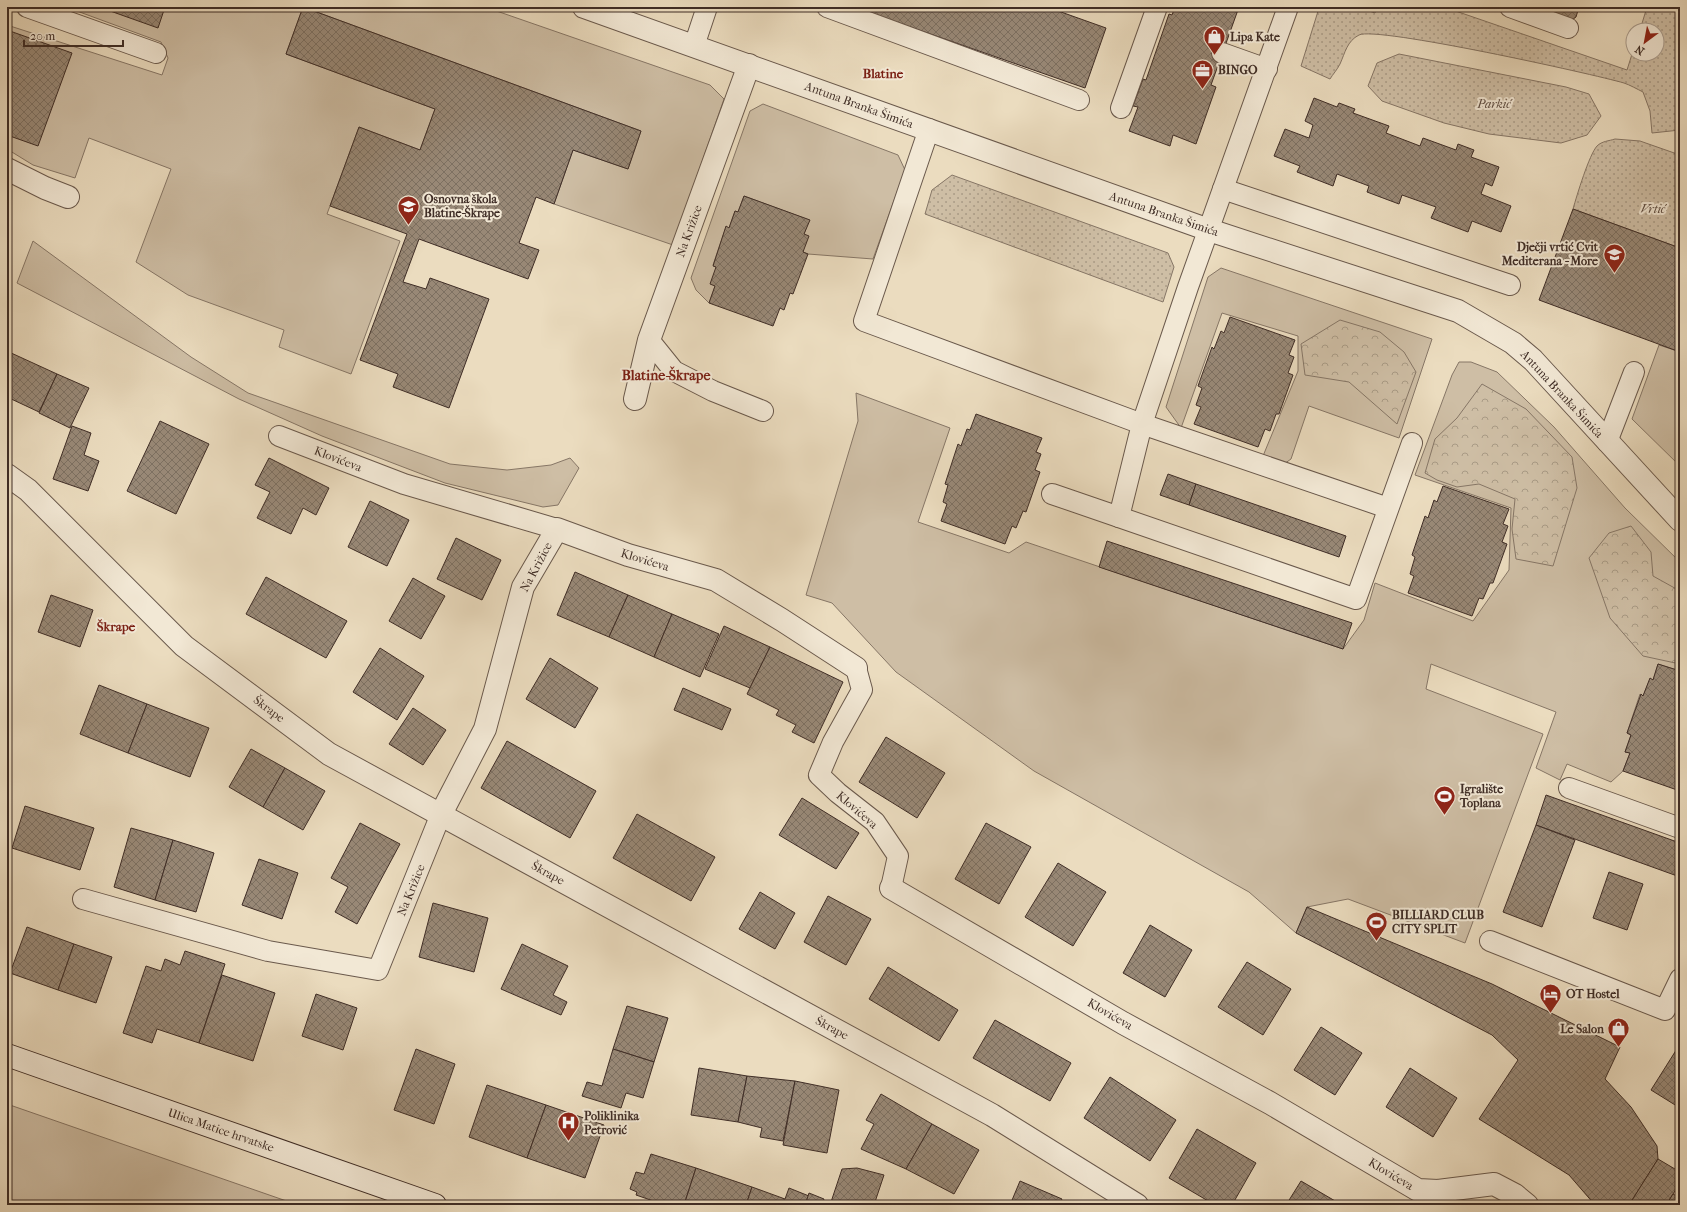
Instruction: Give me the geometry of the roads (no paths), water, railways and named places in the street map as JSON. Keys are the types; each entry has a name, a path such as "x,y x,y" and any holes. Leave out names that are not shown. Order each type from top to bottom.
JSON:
{"street":[{"name":"Antuna Branka Šimića","path":"584,7 1209,230 1458,311 1513,343 1533,360 1680,520"},
{"name":"Na Križice","path":"635,399 649,340 750,65"},
{"path":"7,168 68,198"},
{"name":"Škrape","path":"7,475 28,490 184,646 329,754 992,1115 1137,1205"},
{"name":"Na Križice","path":"441,814 485,729 523,587 557,529"},
{"name":"Klovićeva","path":"557,529 628,555 716,580 782,620 856,668"},
{"name":"Klovićeva","path":"891,888 1123,1022 1270,1103 1418,1190 1438,1191 1494,1184 1515,1195 1527,1205"},
{"name":"Ulica Matice hrvatske","path":"7,1055 435,1205"}],"lane":[{"path":"27,7 156,53"},
{"path":"694,46 707,7"},
{"path":"827,7 1079,100"},
{"path":"1121,108 1156,28 1156,7"},
{"path":"1119,517 1142,424 1223,189 1288,7"},
{"path":"1510,7 1568,28"},
{"path":"1222,53 1267,69"},
{"path":"929,129 864,321 1142,424 1388,508"},
{"path":"1223,189 1510,285"},
{"path":"649,340 674,372 714,392 763,411"},
{"path":"1607,442 1634,372"},
{"name":"Klovićeva","path":"279,436 404,484 557,529"},
{"path":"1052,494 1356,599 1412,443"},
{"name":"Klovićeva","path":"856,668 862,690 833,742 819,775 838,794 875,822 898,856 891,888"},
{"path":"1569,788 1680,828"},
{"name":"Na Križice","path":"83,899 268,951 378,970 441,814"},
{"path":"1490,941 1665,1010 1680,979"}],"place":[{"name":"Lipa Kate","path":"1215,56"},
{"name":"BINGO","path":"1203,90"},
{"name":"Osnovna škola Blatine-Škrape","path":"409,226"},
{"name":"Dječji vrtić Cvit Mediterana - More","path":"1614,274"},
{"name":"Igralište Toplana","path":"1445,816"},
{"name":"BILLIARD CLUB CITY SPLIT","path":"1376,942"},
{"name":"OT Hostel","path":"1550,1014"},
{"name":"Le Salon","path":"1619,1048"},
{"name":"Poliklinika Petrović","path":"568,1142"}],"district":[{"name":"Blatine","path":"883,73"},
{"name":"Blatine-Škrape","path":"666,375"},
{"name":"Škrape","path":"116,626"}],"park label":[{"name":"Parkić","path":"1494,104"},
{"name":"Vrtić","path":"1653,209"}]}
